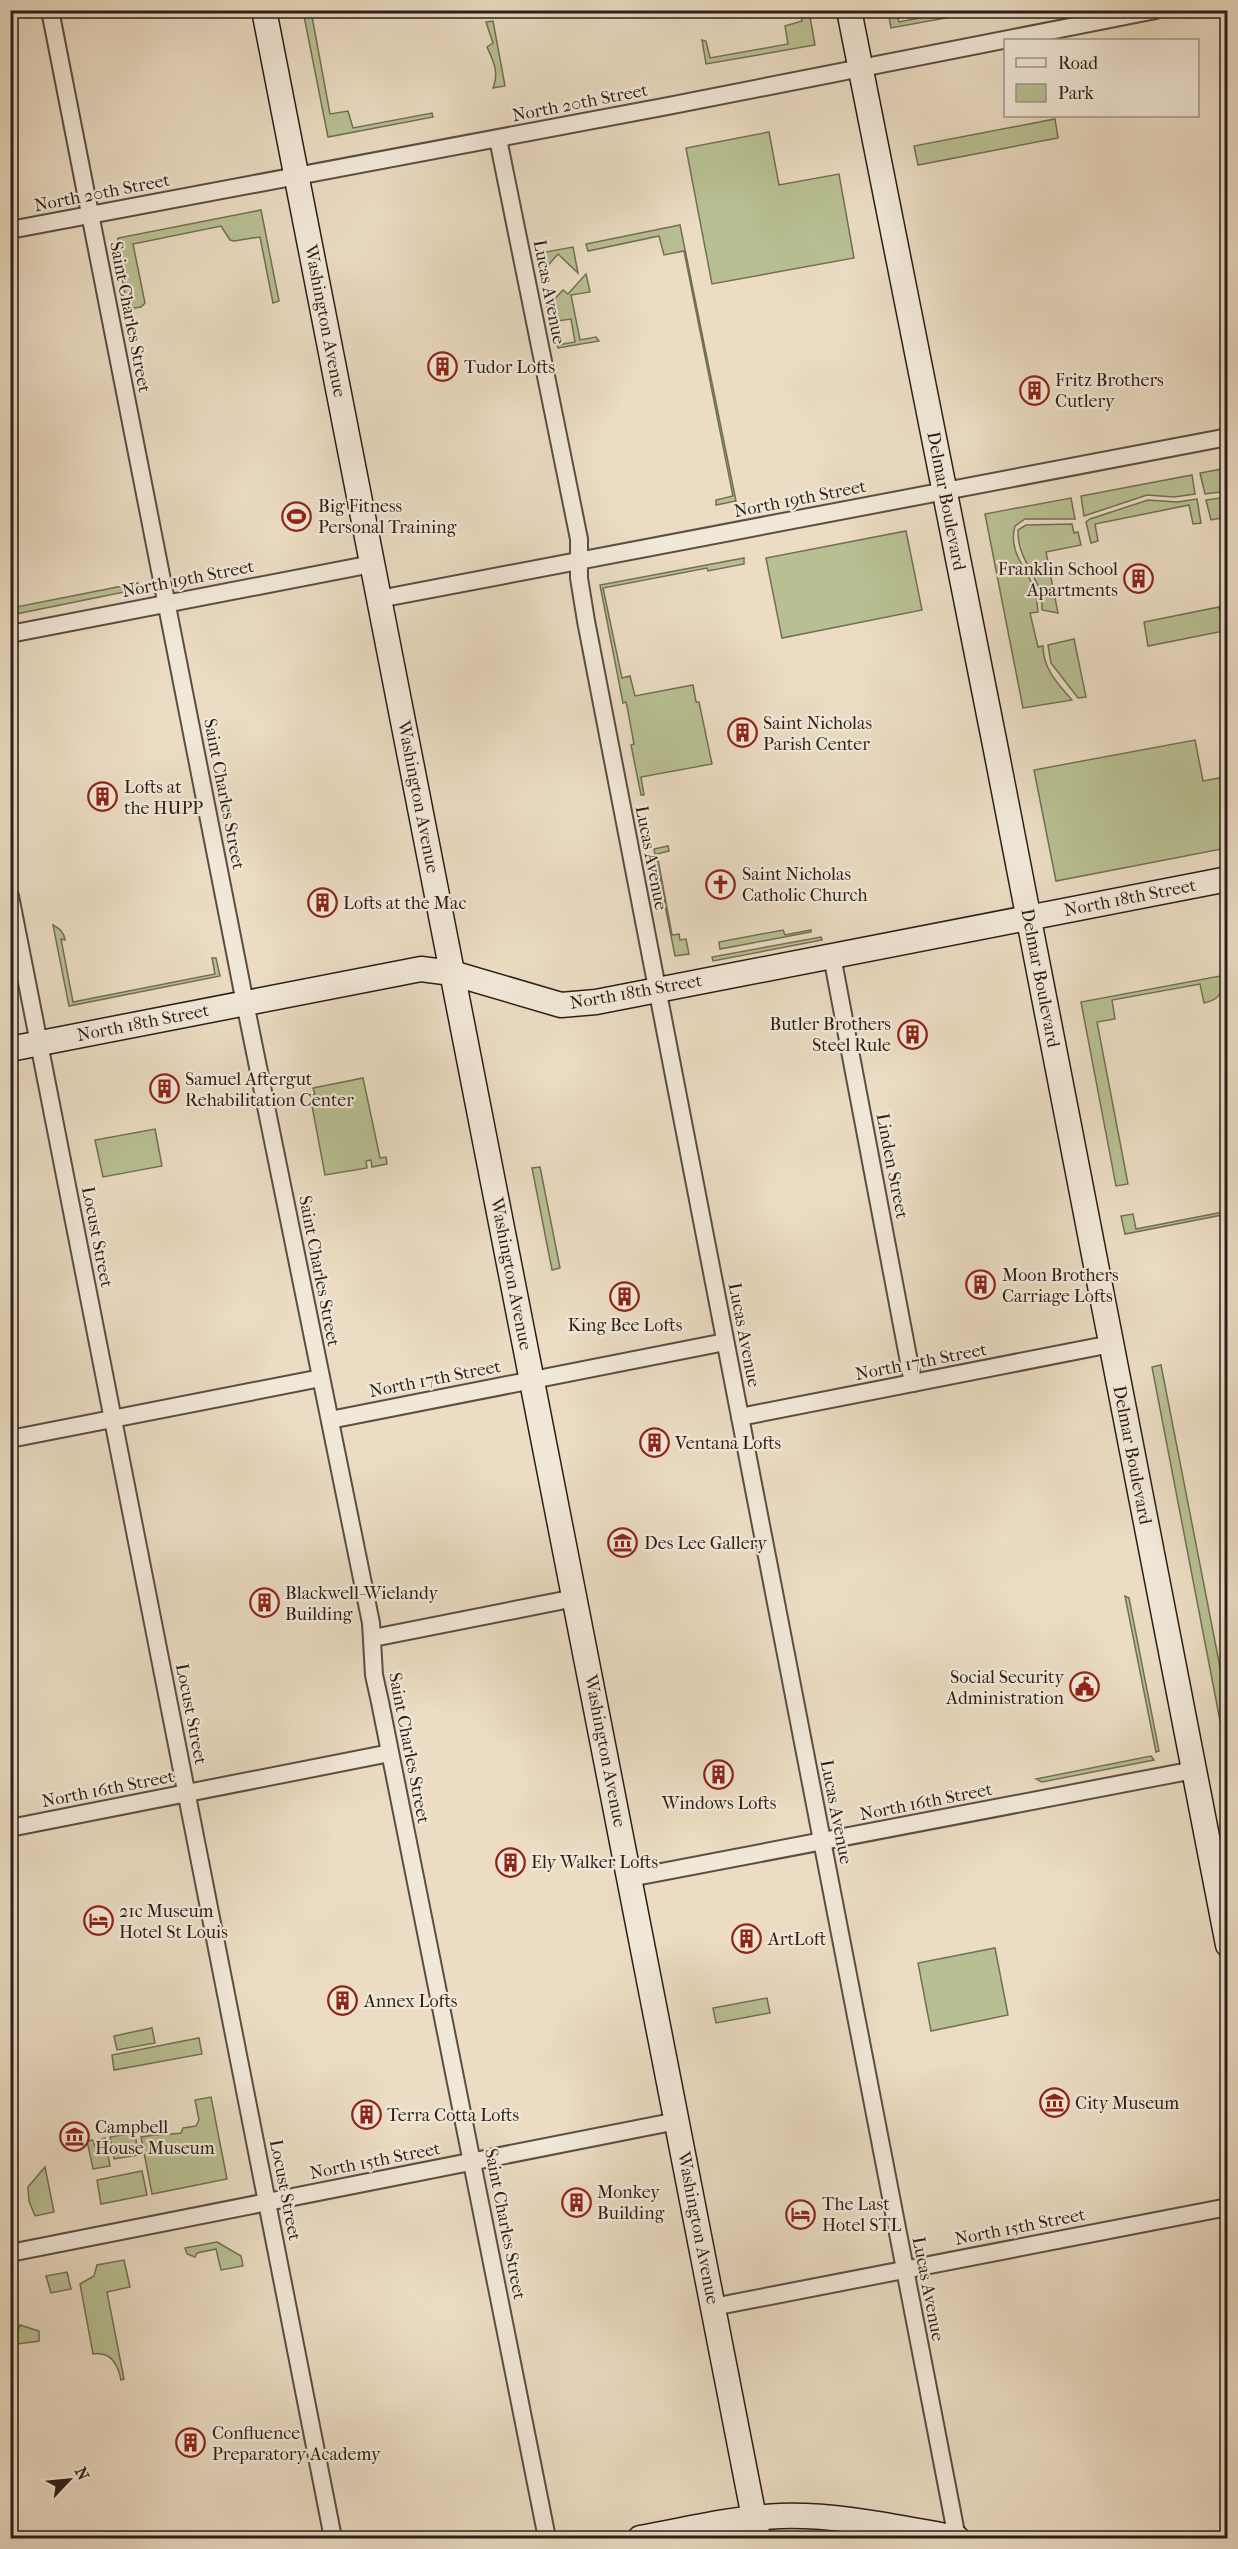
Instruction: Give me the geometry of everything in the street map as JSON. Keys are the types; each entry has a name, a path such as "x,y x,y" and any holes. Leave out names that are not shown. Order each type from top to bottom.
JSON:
{"street":[{"name":"Saint Charles Street","path":"50,10 245,1003 373,1638 375,1675 390,1753 547,2538"},
{"name":"Washington Avenue","path":"264,10 756,2528"},
{"name":"Delmar Boulevard","path":"849,10 1227,1945"},
{"name":"North 20th Street","path":"1011,39 1156,10"},
{"name":"North 20th Street","path":"10,230 498,139 1004,40"},
{"name":"Lucas Avenue","path":"498,139 579,539 580,587 957,2538"},
{"name":"North 19th Street","path":"379,599 1227,437"},
{"name":"North 19th Street","path":"10,634 372,564"},
{"name":"North 18th Street","path":"10,1049 407,971 438,970 452,973 561,1005 596,1002 1227,879"},
{"name":"Locust Street","path":"10,896 333,2538"},
{"name":"Linden Street","path":"832,956 913,1383"},
{"name":"North 17th Street","path":"330,1420 725,1342"},
{"name":"North 17th Street","path":"740,1418 1111,1344"},
{"path":"10,1439 321,1378"},
{"path":"373,1638 575,1598"},
{"name":"North 16th Street","path":"10,1828 390,1753"},
{"name":"North 16th Street","path":"630,1878 1194,1770"},
{"name":"North 15th Street","path":"10,2253 677,2121"},
{"name":"North 15th Street","path":"713,2307 1227,2207"},
{"path":"640,2538 756,2528 815,2517 957,2538"}],"green space":[{"path":"303,11 311,11 330,114 348,111 353,128 432,113 433,117 328,137"},
{"path":"800,11 809,11 815,45 706,64 702,40 706,41 710,58 788,44 785,26 802,21"},
{"path":"888,11 896,11 899,22 955,11 984,11 891,28"},
{"path":"493,21 505,86 493,88 496,72 487,47 493,43 486,22"},
{"path":"1055,119 1058,138 918,165 914,146"},
{"path":"769,132 779,185 839,174 854,258 712,284 686,148"},
{"path":"261,210 279,301 273,303 260,237 230,240 221,226 133,244 145,303 141,307 128,309 117,254 118,238"},
{"path":"680,225 736,501 716,505 716,500 733,496 684,251 664,255 659,236 588,251 586,244"},
{"path":"573,247 578,273 558,254 543,271 540,253"},
{"path":"586,274 590,292 571,295 580,340 596,337 599,341 558,348 557,345 575,342 571,319 550,322 547,307 563,290 568,294"},
{"path":"1227,468 1227,491 1205,494 1200,473"},
{"path":"1192,475 1195,494 1174,497 1147,495 1084,516 1081,496"},
{"path":"1227,497 1227,517 1211,520 1206,500"},
{"path":"1071,498 1075,519 1025,519 1015,526 1013,535 1018,558 1034,588 1036,597 1038,612 1030,613 1038,647 1043,646 1048,669 1072,700 1023,708 985,514"},
{"path":"1197,499 1201,523 1193,524 1189,505 1095,524 1098,541 1091,543 1086,522 1090,519 1148,500 1177,502"},
{"path":"1072,524 1074,533 1078,532 1081,545 1046,552 1058,613 1042,610 1039,588 1021,552 1018,530 1026,525"},
{"path":"906,531 922,610 782,638 766,558"},
{"path":"744,558 744,564 708,571 707,568 603,588 622,678 630,676 635,696 693,685 696,702 699,702 712,764 641,777 644,795 641,795 631,745 634,744 627,706 626,702 623,703 600,585"},
{"path":"138,583 139,589 11,615 11,608"},
{"path":"1219,607 1224,631 1148,646 1144,622"},
{"path":"1074,639 1086,697 1078,698 1051,663 1048,645"},
{"path":"1195,740 1203,781 1219,778 1224,780 1227,796 1227,848 1056,881 1034,770"},
{"path":"668,846 669,851 657,854 672,935 679,934 680,940 686,939 689,954 675,956 654,849"},
{"path":"53,925 61,931 65,940 61,939 73,1002 215,974 212,958 216,958 220,976 69,1006"},
{"path":"783,930 785,935 811,930 811,932 720,949 719,942"},
{"path":"821,937 822,940 713,961 712,957"},
{"path":"1220,976 1220,994 1209,1002 1204,1003 1200,984 1112,1000 1115,1019 1097,1022 1128,1184 1116,1186 1081,1002"},
{"path":"363,1078 380,1158 386,1157 387,1164 372,1167 371,1160 366,1161 367,1168 325,1175 310,1095 315,1094 313,1088"},
{"path":"155,1129 162,1166 103,1177 95,1140"},
{"path":"540,1167 560,1268 552,1270 532,1168"},
{"path":"1228,1211 1227,1214 1125,1234 1121,1216 1133,1214 1136,1229"},
{"path":"1161,1365 1227,1703 1227,1730 1222,1731 1152,1367"},
{"path":"1125,1596 1129,1598 1159,1751 1156,1752"},
{"path":"1151,1756 1154,1760 1042,1782 1036,1779"},
{"path":"995,1948 1008,2015 931,2031 918,1963"},
{"path":"767,1998 770,2013 716,2023 713,2008"},
{"path":"152,2028 155,2043 117,2050 114,2036"},
{"path":"199,2038 202,2054 114,2070 112,2055"},
{"path":"211,2097 227,2179 152,2194 141,2137 181,2133 183,2128 196,2126 199,2120 195,2100"},
{"path":"135,2135 139,2155 114,2159 110,2137"},
{"path":"105,2138 110,2166 93,2169 87,2141 93,2140 95,2146 101,2145 101,2139"},
{"path":"45,2167 54,2212 35,2216 29,2201 28,2187"},
{"path":"142,2171 147,2195 101,2204 97,2180"},
{"path":"217,2242 241,2256 243,2266 221,2270 216,2249 197,2253 195,2257 187,2254 185,2248"},
{"path":"124,2260 130,2287 107,2292 124,2379 121,2380 113,2360 105,2355 93,2354 80,2284 94,2276 97,2265"},
{"path":"67,2272 71,2289 51,2293 46,2276"},
{"path":"20,2325 39,2331 39,2341 11,2345 11,2332 17,2333"}],"place":[{"name":"Tudor Lofts","path":"443,367"},
{"name":"Fritz Brothers Cutlery","path":"1034,390"},
{"name":"Big Fitness Personal Training","path":"297,516"},
{"name":"Franklin School Apartments","path":"1139,579"},
{"name":"Saint Nicholas Parish Center","path":"742,733"},
{"name":"Lofts at the HUPP","path":"103,797"},
{"name":"Saint Nicholas Catholic Church","path":"721,884"},
{"name":"Lofts at the Mac","path":"322,903"},
{"name":"Butler Brothers Steel Rule","path":"912,1034"},
{"name":"Samuel Aftergut Rehabilitation Center","path":"164,1089"},
{"name":"Moon Brothers Carriage Lofts","path":"981,1285"},
{"name":"King Bee Lofts","path":"625,1296"},
{"name":"Ventana Lofts","path":"654,1443"},
{"name":"Des Lee Gallery","path":"623,1543"},
{"name":"Blackwell-Wielandy Building","path":"264,1603"},
{"name":"Social Security Administration","path":"1085,1687"},
{"name":"Windows Lofts","path":"719,1774"},
{"name":"Ely Walker Lofts","path":"510,1862"},
{"name":"21c Museum Hotel St Louis","path":"98,1921"},
{"name":"ArtLoft","path":"747,1939"},
{"name":"Annex Lofts","path":"343,2001"},
{"name":"City Museum","path":"1054,2103"},
{"name":"Terra Cotta Lofts","path":"366,2115"},
{"name":"Campbell House Museum","path":"74,2137"},
{"name":"Monkey Building","path":"576,2202"},
{"name":"The Last Hotel STL","path":"801,2214"},
{"name":"Confluence Preparatory Academy","path":"191,2443"}]}
